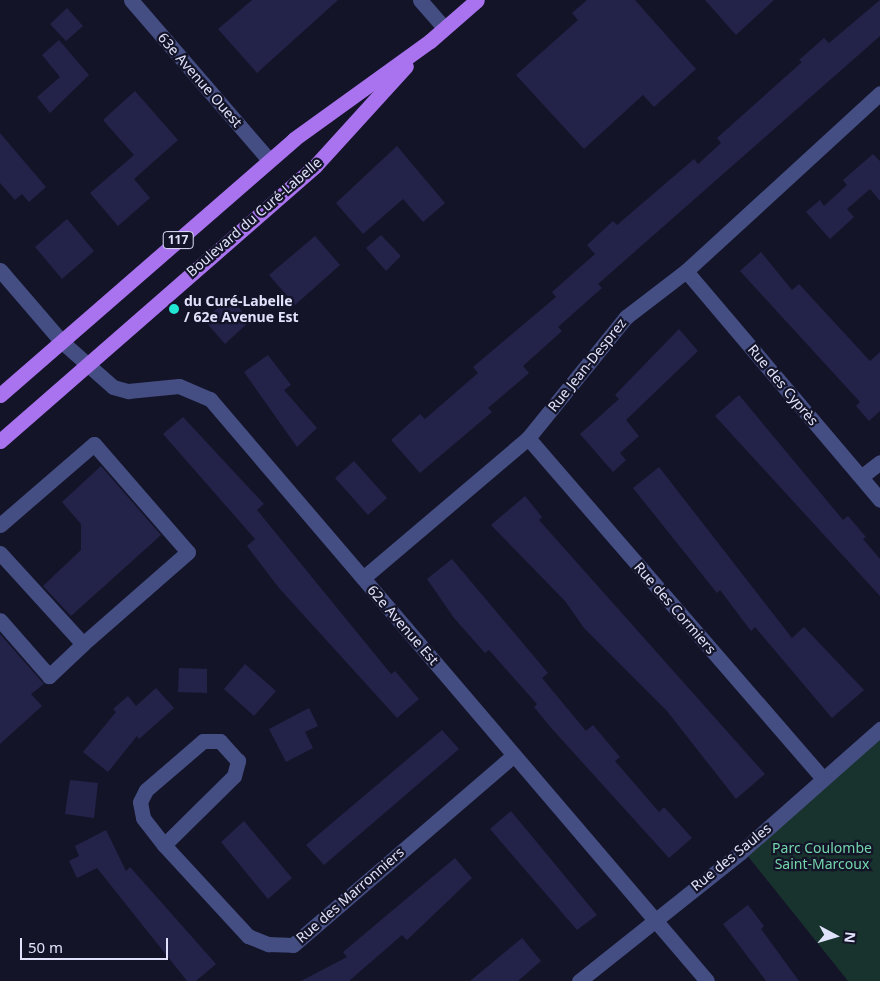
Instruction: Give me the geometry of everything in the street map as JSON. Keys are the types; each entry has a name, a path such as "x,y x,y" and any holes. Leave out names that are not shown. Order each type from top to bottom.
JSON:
{"main road":[{"name":"Boulevard du Curé-Labelle","path":"0,441 314,166 430,41 477,0"},
{"name":"Boulevard du Curé-Labelle","path":"0,395 269,160 430,41"}],"street":[{"name":"63e Avenue Ouest","path":"131,0 269,160"},
{"path":"420,0 444,28"},
{"name":"Rue Jean-Desprez","path":"363,578 528,438 626,317 686,271 880,93"},
{"name":"62e Avenue Est","path":"0,270 61,341 86,365 120,390 179,386 204,394 655,918 707,981"},
{"name":"Rue des Cyprès","path":"686,271 880,500"},
{"name":"Rue des Cormiers","path":"528,438 822,777"},
{"path":"0,526 94,444 188,552 82,644 49,676 0,620"},
{"path":"861,477 880,462"},
{"path":"0,553 82,644"},
{"name":"Rue des Saules","path":"579,981 655,918 741,852 822,777 880,729"},
{"name":"Rue des Marronniers","path":"164,845 234,776 238,761 220,741 203,741 146,790 140,802 143,818 164,845 248,936 268,944 293,945 514,755"}],"green space":[{"name":"Parc Coulombe Saint-Marcoux","path":"880,729 880,981 848,981 743,850"}],"building":[{"path":"252,0 338,0 257,73 218,29"},
{"path":"587,0 635,0 696,69 654,107 643,95 584,149 516,75 578,20 572,13"},
{"path":"705,0 774,0 736,35"},
{"path":"880,0 880,36 598,284 602,288 558,327 562,331 523,366 529,373 488,408 492,412 420,473 391,440 420,414 425,419 478,373 473,367 556,297 552,292 595,254 587,245 613,221 617,225 694,159 698,164 721,143 717,138 802,62 799,60 824,38 829,43"},
{"path":"67,8 83,26 66,41 50,24"},
{"path":"59,40 89,75 50,113 37,97 60,77 42,55"},
{"path":"135,91 178,140 134,179 150,198 118,226 90,193 134,155 103,120"},
{"path":"0,133 46,187 29,202 22,194 15,200 0,183"},
{"path":"397,146 445,203 423,222 403,199 363,234 336,203"},
{"path":"873,154 880,161 880,201 870,189 847,209 854,217 830,239 806,212 820,200 824,206 847,185 843,180"},
{"path":"67,219 94,251 62,279 35,247"},
{"path":"381,235 401,256 386,271 366,248"},
{"path":"315,236 340,265 295,305 269,275"},
{"path":"761,252 792,290 799,284 870,361 880,352 880,411 869,421 856,406 860,402 740,271"},
{"path":"230,297 250,321 225,344 204,320"},
{"path":"679,329 698,351 626,420 639,436 620,453 626,460 613,472 580,434 619,399 615,395"},
{"path":"268,355 291,385 284,390 317,428 297,447 244,372"},
{"path":"739,395 843,520 848,516 866,537 863,539 880,559 880,596 715,416"},
{"path":"183,417 264,504 257,510 391,674 395,671 419,699 397,718 279,588 247,546 255,539 163,434"},
{"path":"354,461 387,498 368,515 335,478"},
{"path":"101,466 161,535 71,616 43,586 81,550 81,524 62,502"},
{"path":"659,467 792,638 804,627 864,690 832,718 755,627 751,631 720,590 717,593 633,488"},
{"path":"525,496 542,517 539,520 765,774 736,799 667,711 584,628 565,601 491,525"},
{"path":"452,559 548,673 542,678 586,731 593,725 620,757 615,761 659,812 664,807 692,838 669,858 553,730 534,707 537,704 489,650 485,653 454,618 427,579"},
{"path":"0,634 44,684 31,694 42,706 0,744"},
{"path":"245,664 276,691 254,716 224,689"},
{"path":"179,668 207,669 207,693 178,692"},
{"path":"156,688 174,708 139,739 137,736 108,772 83,752 116,712 113,709 128,696 136,706"},
{"path":"309,708 318,726 305,732 313,748 286,762 269,729"},
{"path":"442,730 459,749 324,865 306,845"},
{"path":"70,780 98,783 94,818 65,814"},
{"path":"511,811 597,915 577,930 490,829"},
{"path":"244,821 292,878 268,899 221,842"},
{"path":"106,830 126,871 130,867 216,964 196,981 187,981 97,868 77,878 69,861 79,856 75,846"},
{"path":"455,858 472,878 407,940 402,935 349,981 301,981 347,957 343,952"},
{"path":"748,905 764,926 761,929 799,981 766,981 723,924"},
{"path":"522,938 541,961 518,981 470,981"}],"place":[{"name":"du Curé-Labelle / 62e Avenue Est","path":"174,309"}]}
